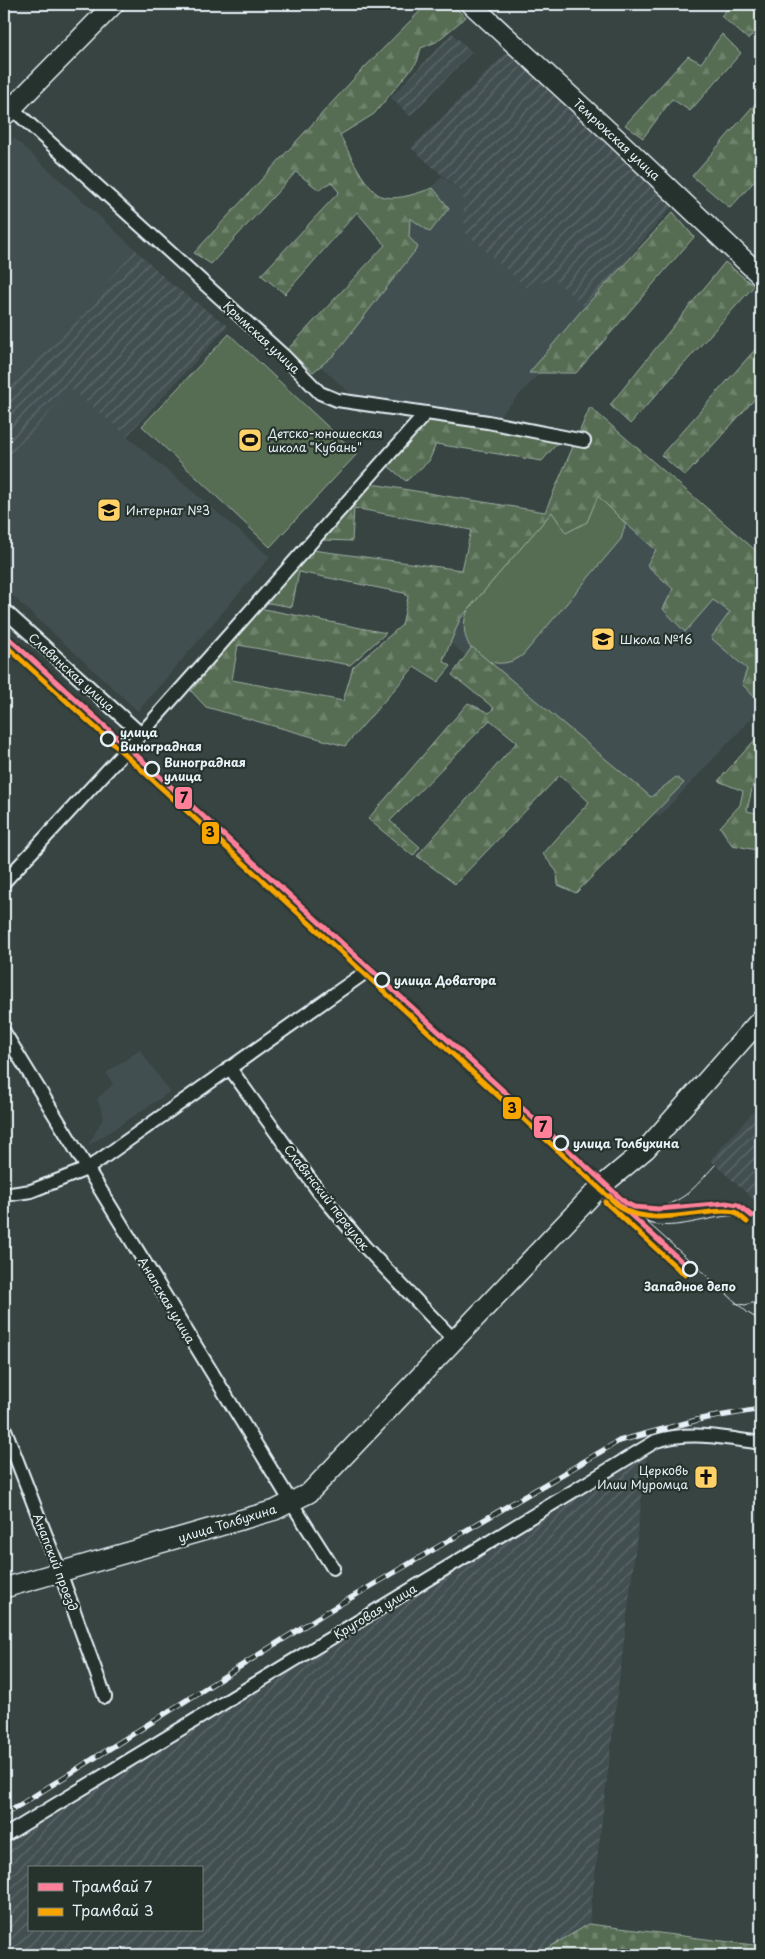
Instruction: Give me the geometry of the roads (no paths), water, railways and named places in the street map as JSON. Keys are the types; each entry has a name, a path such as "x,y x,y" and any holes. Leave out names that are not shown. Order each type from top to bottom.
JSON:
{"street":[{"path":"6,108 114,4"},
{"name":"Темрюкская улица","path":"471,4 615,137 761,276"},
{"name":"Крымская улица","path":"6,108 285,357 320,393 336,400 488,422 584,441"},
{"path":"4,882 141,734 426,413"},
{"name":"Славянская улица","path":"4,610 141,734"},
{"path":"4,1195 31,1190 87,1169 363,974"},
{"name":"улица Толбухина","path":"4,1588 275,1510 309,1493 598,1190 646,1149 761,1019"},
{"name":"Анапская улица","path":"4,1032 333,1568"},
{"name":"Славянский переулок","path":"229,1067 325,1199 365,1247 454,1340"},
{"name":"Анапский проезд","path":"4,1427 60,1572 105,1697"},
{"name":"Круговая улица","path":"4,1836 656,1441 668,1437 700,1435 761,1443"}],"tram line":[{"name":"7","path":"4,634 626,1203 634,1207 659,1209 726,1203 738,1205 752,1216"},
{"name":"3","path":"4,644 622,1209 634,1214 660,1217 726,1211 735,1212 747,1222"},
{"path":"651,1209 672,1203 688,1193 715,1165"},
{"name":"7","path":"610,1196 690,1269"},
{"name":"3","path":"605,1202 685,1275"},
{"path":"626,1203 748,1313 761,1321"},
{"path":"647,1222 665,1226 728,1216 755,1218"},
{"path":"735,1303 745,1305 761,1301"}],"railway":[{"path":"4,1815 325,1613 619,1441 701,1419 761,1409"}],"place":[{"name":"Детско-юношеская школа \"Кубань\"","path":"250,440"},
{"name":"Интернат №3","path":"109,510"},
{"name":"Школа №16","path":"603,639"},
{"name":"улица Виноградная","path":"108,739"},
{"name":"Виноградная улица","path":"152,769"},
{"name":"улица Доватора","path":"382,980"},
{"name":"улица Толбухина","path":"561,1143"},
{"name":"Западное депо","path":"690,1269"},
{"name":"Церковь Илии Муромца","path":"706,1477"}]}
